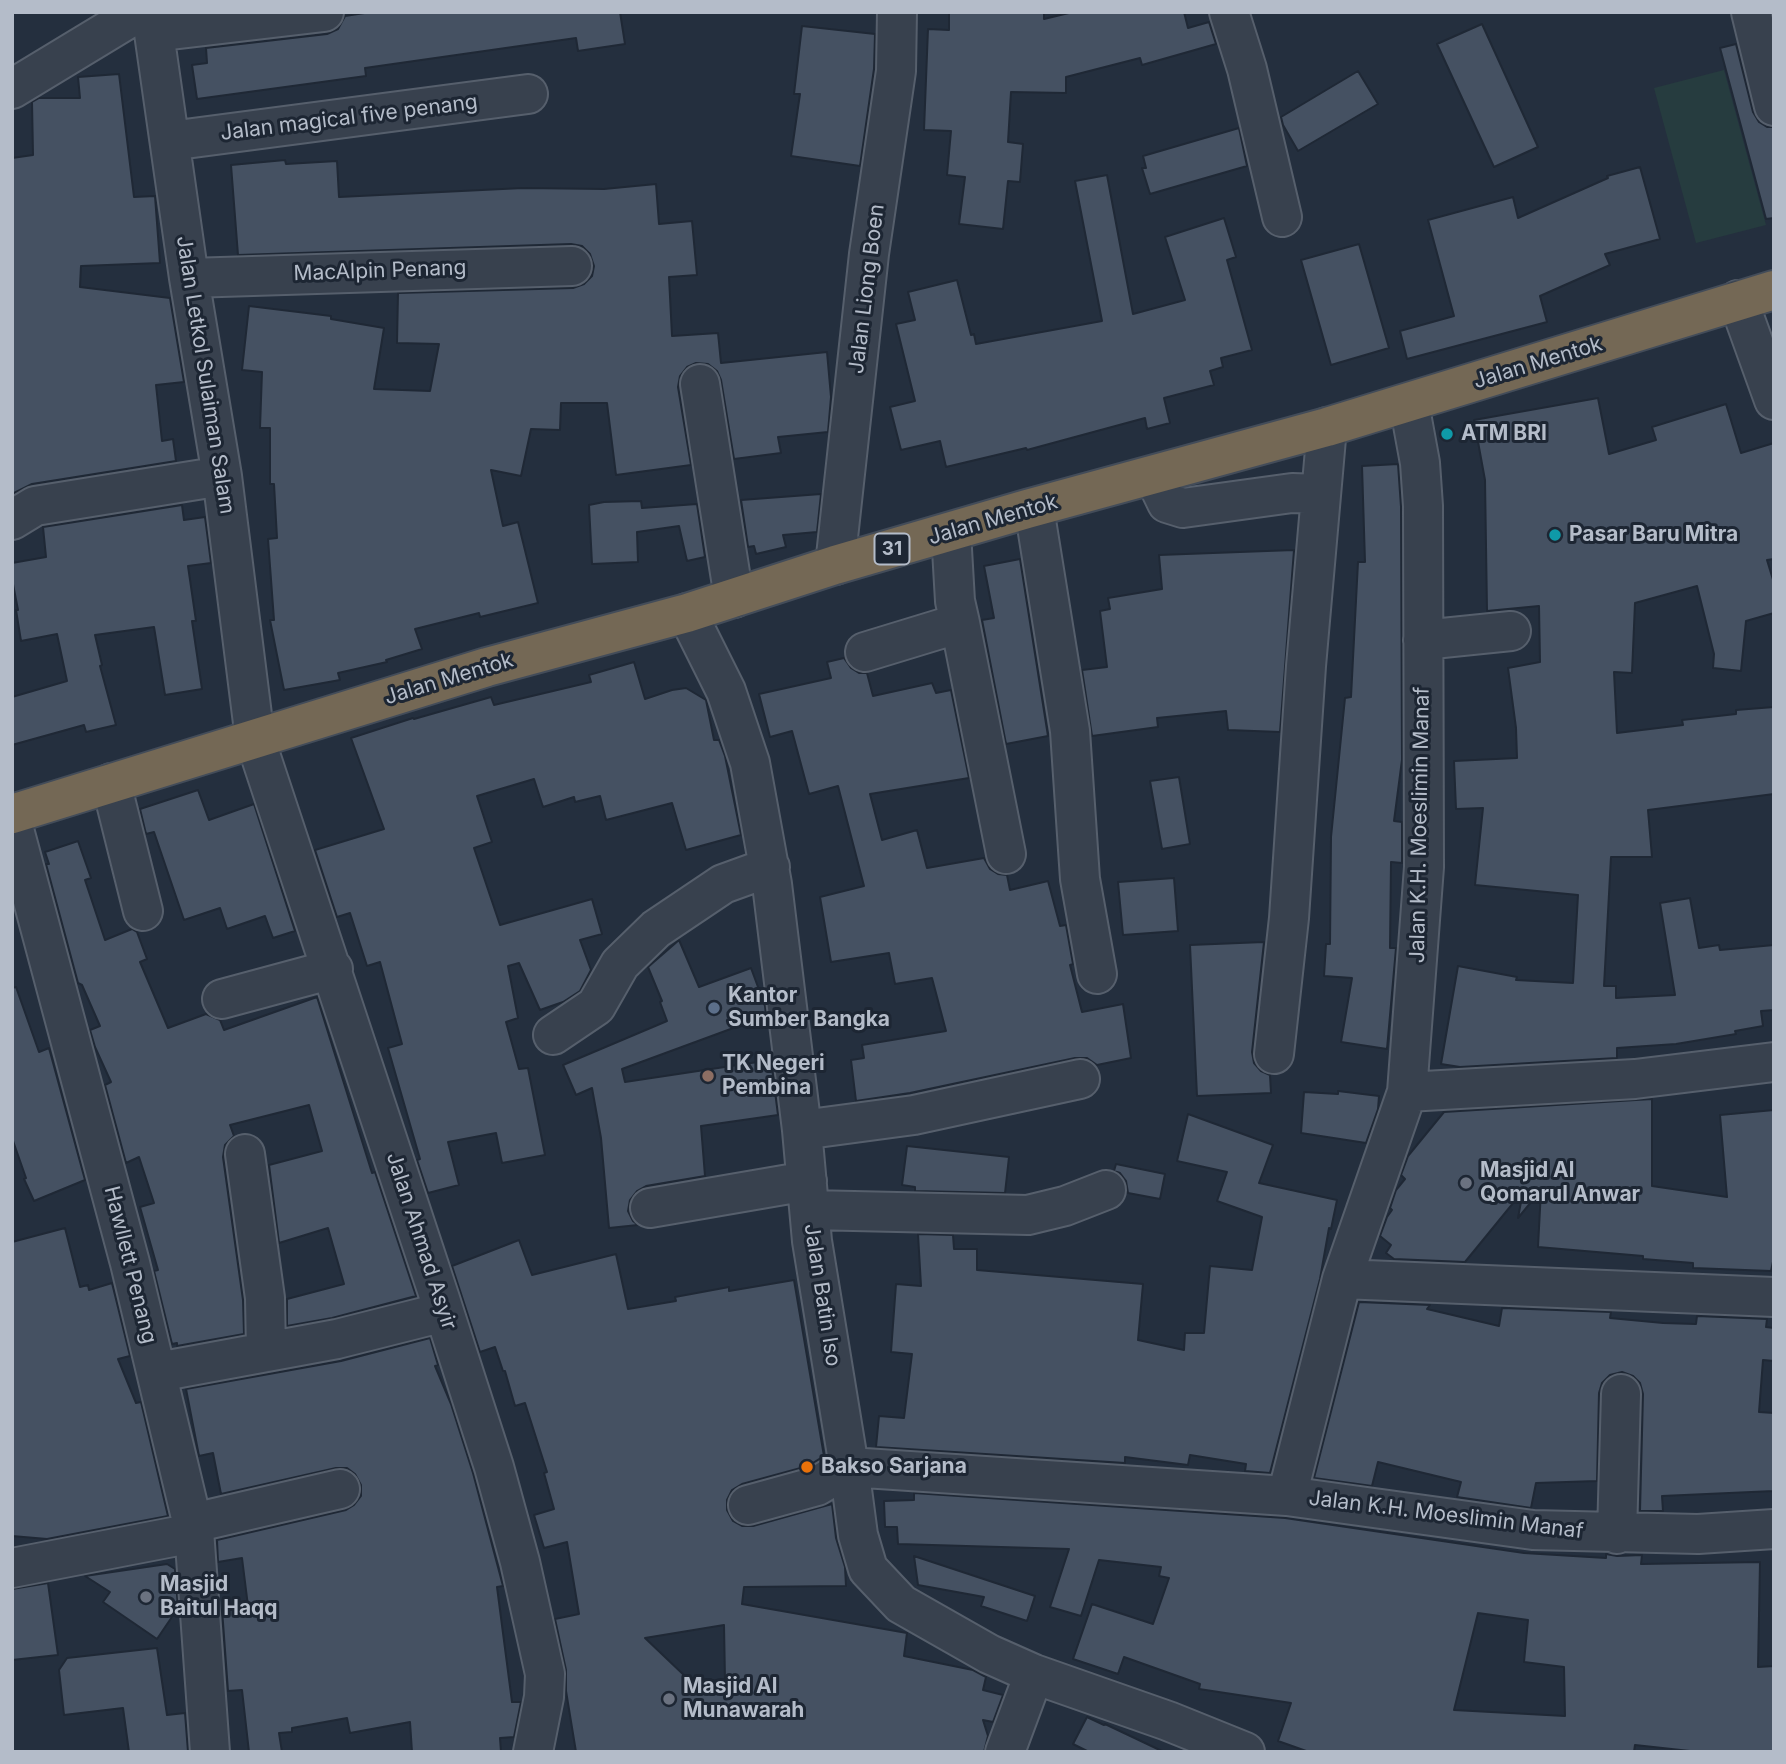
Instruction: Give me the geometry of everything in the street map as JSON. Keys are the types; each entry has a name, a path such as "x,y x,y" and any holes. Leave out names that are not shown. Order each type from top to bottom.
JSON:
{"highway":[{"name":"Jalan Mentok","path":"12,814 487,667 687,613 835,565 1409,403 1756,295"}],"street":[{"path":"12,89 148,19 324,12"},
{"name":"Jalan Liong Boen","path":"835,565 869,254 897,71 897,12"},
{"path":"1229,12 1247,69 1282,217"},
{"path":"1751,12 1774,107"},
{"name":"Jalan Letkol Sulaiman Salam","path":"148,19 170,141 189,278 222,476 254,739"},
{"name":"Jalan magical five penang","path":"170,141 528,94"},
{"name":"MacAlpin Penang","path":"189,278 572,266"},
{"path":"1756,295 1774,400"},
{"path":"700,384 734,598"},
{"name":"Jalan K.H. Moeslimin Manaf","path":"1287,1496 1342,1279 1407,1092 1424,867 1423,506 1420,463 1409,403"},
{"path":"1274,1054 1289,918 1327,427"},
{"path":"12,520 35,506 222,476"},
{"path":"1154,476 1167,503 1184,508 1292,493 1321,494"},
{"path":"1034,508 1070,731 1080,879 1097,974"},
{"path":"951,532 955,601 1006,854"},
{"name":"Jalan Batin Iso","path":"687,613 715,666 737,718 750,762 770,867 802,1130 812,1241 858,1535 868,1569 901,1604 989,1654 1165,1737 1245,1752"},
{"path":"864,652 960,623"},
{"path":"1423,640 1511,631"},
{"name":"Jalan Ahmad Asyir","path":"254,739 333,969 494,1467 520,1562 545,1674 544,1697 533,1752"},
{"path":"110,783 143,911"},
{"name":"Hawllett Penang","path":"12,822 158,1372 194,1527 211,1752"},
{"path":"553,1035 596,1006 620,964 656,929 723,884 770,867"},
{"path":"222,999 333,969"},
{"path":"1407,1092 1635,1079 1774,1062"},
{"path":"802,1130 914,1115 1080,1079"},
{"path":"245,1154 265,1298 266,1352"},
{"path":"650,1208 808,1195 1028,1216 1065,1206 1106,1190"},
{"path":"1342,1279 1774,1297"},
{"path":"158,1372 337,1339 444,1312"},
{"path":"1617,1534 1621,1394"},
{"path":"748,1505 817,1486 849,1467"},
{"name":"Jalan K.H. Moeslimin Manaf","path":"849,1467 1287,1496 1534,1530 1698,1534 1774,1529"},
{"path":"12,1568 183,1535 194,1527 340,1489"},
{"path":"1005,1752 1034,1674"}],"green space":[{"path":"1724,70 1766,225 1696,243 1654,88"}],"building":[{"path":"371,12 620,12 625,44 578,51 576,38 365,68 366,76 197,99 192,65 207,63 206,48 327,34 338,29 345,16"},
{"path":"949,12 1044,12 1044,19 1073,12 1184,12 1188,28 1209,22 1216,44 1142,65 1140,58 1066,77 1066,93 1011,92 1008,142 1023,144 1020,182 1008,181 1003,229 959,224 965,177 947,175 951,131 924,130 928,29 949,30"},
{"path":"1482,24 1538,147 1494,167 1437,44"},
{"path":"802,26 875,34 874,69 860,166 791,156 800,94 794,94"},
{"path":"1736,44 1753,112 1759,122 1767,127 1774,127 1774,218 1766,219 1720,48"},
{"path":"1358,71 1378,104 1298,151 1281,117"},
{"path":"119,74 134,197 155,196 160,263 81,266 80,287 170,298 184,382 156,385 162,441 173,439 176,461 32,484 12,494 12,158 33,155 32,102 39,98 80,98 78,77"},
{"path":"1239,128 1247,166 1150,194 1142,168 1146,168 1143,156"},
{"path":"285,160 286,164 337,161 339,197 523,188 604,189 656,184 659,224 692,221 697,275 669,277 672,336 718,333 721,363 827,352 831,397 828,432 778,437 781,453 734,459 721,380 717,371 708,364 696,363 687,367 680,376 678,387 691,465 616,475 607,403 561,403 560,430 531,429 521,476 491,470 503,526 518,522 538,603 480,617 479,613 415,629 422,649 386,660 387,662 338,673 340,680 284,690 270,620 274,620 268,539 277,538 274,484 270,484 270,428 260,428 262,372 242,370 249,306 331,316 331,319 384,328 374,389 430,391 439,344 397,343 398,293 573,288 584,284 592,276 594,266 590,254 582,246 571,244 238,255 231,165"},
{"path":"1640,167 1660,239 1605,254 1610,265 1540,296 1547,322 1407,359 1400,331 1454,316 1428,220 1513,197 1518,218 1608,178 1607,176"},
{"path":"1107,175 1133,314 1185,300 1165,237 1224,218 1236,257 1227,260 1252,350 1221,358 1223,367 1210,371 1214,385 1164,398 1170,423 1147,429 1145,418 1027,450 1026,448 946,467 940,441 901,450 890,407 915,401 896,324 915,320 908,292 957,280 971,335 974,334 976,344 1102,321 1075,181"},
{"path":"1359,244 1389,348 1331,365 1301,260"},
{"path":"1598,398 1609,454 1656,440 1652,427 1726,404 1741,453 1774,443 1774,559 1767,560 1774,583 1774,613 1746,621 1741,671 1713,668 1714,654 1697,586 1635,603 1632,673 1614,672 1617,733 1683,725 1682,720 1736,714 1736,710 1774,707 1774,794 1648,810 1652,857 1611,857 1604,986 1616,986 1616,998 1675,995 1660,903 1690,898 1699,948 1719,945 1720,950 1774,945 1774,1010 1761,1011 1763,1026 1735,1031 1736,1034 1676,1044 1617,1048 1617,1058 1460,1067 1441,1064 1458,966 1517,977 1516,980 1573,983 1578,895 1475,885 1483,808 1456,809 1454,761 1517,758 1508,668 1540,662 1539,606 1487,611 1485,480 1474,420"},
{"path":"1398,464 1401,507 1402,760 1394,821 1402,822 1402,863 1391,862 1390,948 1396,948 1387,1049 1341,1042 1352,978 1324,976 1326,944 1330,944 1331,837 1345,698 1351,697 1358,562 1365,562 1362,466"},
{"path":"821,494 817,532 783,535 786,547 756,554 754,546 748,547 741,500"},
{"path":"641,501 642,508 697,504 705,557 687,561 679,526 637,532 638,562 592,564 589,505"},
{"path":"182,505 184,520 205,517 211,563 188,566 196,621 192,621 202,689 165,695 154,627 95,635 102,665 100,666 116,725 86,732 84,725 12,745 12,697 67,681 57,634 21,641 12,563 46,557 43,527"},
{"path":"1294,550 1280,732 1228,730 1226,711 1157,718 1158,727 1092,736 1082,670 1107,667 1100,611 1110,609 1108,598 1162,589 1159,555"},
{"path":"1020,559 1048,736 1006,744 982,620 994,618 984,566"},
{"path":"844,658 851,668 859,673 867,673 873,696 932,683 936,693 951,690 969,778 870,794 882,840 917,830 927,868 984,858 990,869 1007,875 1010,890 1048,881 1060,926 1066,925 1073,964 1070,965 1082,1012 1123,1004 1131,1058 1097,1065 1087,1058 1075,1058 910,1093 856,1101 851,1060 864,1058 862,1045 946,1031 932,978 895,984 889,953 831,962 820,897 864,886 838,786 809,794 792,731 770,737 759,694 831,678 827,662"},
{"path":"634,662 645,699 686,688 706,700 714,740 719,740 725,756 741,835 686,850 672,803 606,820 600,796 575,802 574,797 543,807 534,779 477,796 492,842 474,848 500,925 592,899 602,934 580,940 591,970 580,991 563,1002 540,1010 519,963 508,966 518,1018 506,1022 519,1069 528,1068 545,1155 502,1163 496,1133 448,1142 459,1185 428,1193 388,1048 402,1044 380,962 367,966 350,913 337,917 315,850 384,829 351,738 491,697 494,705 591,682 589,675"},
{"path":"1179,777 1190,844 1162,849 1150,781"},
{"path":"198,790 209,820 254,804 295,931 273,938 265,916 227,929 220,908 184,920 154,832 146,834 140,809"},
{"path":"78,841 91,878 85,880 105,940 132,929 137,932 147,959 140,962 168,1028 206,1014 220,1020 224,1030 317,997 372,1173 375,1172 416,1296 332,1318 287,1326 287,1299 344,1284 328,1228 279,1243 269,1165 322,1151 309,1105 230,1125 234,1136 225,1145 223,1157 243,1300 244,1334 177,1346 177,1343 172,1344 154,1271 158,1270 140,1207 154,1203 139,1157 126,1163 105,1085 111,1082 90,1030 100,1026 82,985 78,983 46,864 49,864 45,852"},
{"path":"1174,878 1178,931 1123,935 1118,882"},
{"path":"679,940 699,987 751,968 766,1016 622,1069 625,1082 771,1060 778,1115 701,1126 705,1176 646,1186 637,1191 630,1200 628,1211 638,1225 609,1228 601,1138 592,1088 576,1095 563,1065 667,1021 648,967"},
{"path":"1264,942 1252,1052 1254,1063 1261,1071 1270,1075 1271,1093 1197,1096 1190,945"},
{"path":"16,987 39,1052 49,1048 85,1180 34,1201 24,1179 26,1178 12,1138 12,988"},
{"path":"1338,1091 1379,1096 1378,1109 1366,1143 1301,1133 1304,1092 1338,1094"},
{"path":"1652,1099 1652,1186 1727,1197 1720,1115 1774,1110 1774,1257 1771,1271 1693,1268 1693,1263 1643,1259 1643,1256 1538,1247 1541,1190 1518,1218 1523,1191 1465,1262 1394,1259 1386,1253 1391,1245 1380,1236 1392,1210 1390,1208 1396,1190 1405,1179 1401,1175 1408,1156 1444,1112"},
{"path":"1188,1114 1273,1145 1259,1183 1337,1200 1320,1279 1270,1473 1245,1471 1246,1464 1190,1455 1188,1465 1125,1457 1125,1463 876,1447 879,1416 904,1418 912,1354 891,1352 896,1284 921,1286 918,1234 953,1235 954,1249 977,1249 977,1270 1143,1284 1138,1340 1184,1350 1185,1333 1204,1333 1210,1266 1252,1270 1262,1217 1217,1201 1227,1172 1177,1161"},
{"path":"907,1146 1009,1157 1005,1193 915,1191 915,1187 902,1185"},
{"path":"1116,1164 1165,1174 1160,1199 1128,1193 1126,1181 1120,1173 1114,1171"},
{"path":"65,1228 80,1287 88,1285 89,1290 112,1283 130,1356 118,1359 136,1403 141,1402 168,1516 47,1539 12,1536 12,1242"},
{"path":"519,1240 532,1275 616,1254 628,1309 676,1301 675,1297 729,1287 729,1291 794,1280 824,1456 808,1466 742,1484 732,1490 727,1500 727,1510 733,1521 742,1526 753,1526 832,1504 836,1538 845,1567 846,1586 744,1587 742,1604 907,1633 904,1656 973,1670 986,1677 983,1690 1003,1695 993,1722 983,1720 988,1736 984,1752 576,1752 566,1691 566,1670 555,1619 579,1614 567,1542 544,1548 534,1515 554,1509 544,1473 547,1472 525,1403 515,1406 495,1347 480,1352 452,1266","holes":["724,1625 725,1681 687,1678 645,1638"]},
{"path":"1359,1302 1430,1305 1427,1309 1499,1326 1502,1308 1611,1312 1610,1318 1663,1323 1696,1324 1697,1316 1767,1319 1766,1327 1774,1328 1774,1361 1763,1360 1759,1412 1774,1413 1774,1491 1662,1496 1663,1511 1640,1511 1643,1394 1640,1383 1633,1376 1622,1372 1610,1375 1602,1383 1599,1393 1597,1481 1536,1483 1531,1508 1457,1497 1461,1482 1378,1462 1372,1486 1314,1478"},
{"path":"430,1338 438,1365 435,1366 451,1404 473,1473 503,1586 497,1587 512,1702 521,1702 514,1737 500,1738 501,1752 412,1752 410,1722 350,1733 347,1718 279,1733 282,1752 249,1752 242,1690 228,1691 222,1609 248,1606 242,1558 218,1562 217,1540 346,1510 361,1496 361,1485 355,1474 347,1468 336,1468 221,1494 213,1453 199,1456 186,1389 341,1361"},
{"path":"914,1493 1285,1518 1524,1553 1606,1558 1606,1554 1642,1555 1641,1564 1760,1562 1758,1667 1774,1666 1774,1751 1699,1752 1635,1745 1634,1752 1309,1752 1278,1741 1291,1703 1199,1689 1200,1684 1124,1657 1118,1674 1073,1659 1092,1604 1153,1624 1169,1578 1159,1576 1161,1567 1099,1560 1081,1616 1050,1607 1069,1549 898,1544 897,1527 885,1527 884,1501 914,1500","holes":["1478,1613 1528,1620 1524,1662 1564,1667 1565,1716 1454,1710"]},
{"path":"914,1556 1035,1596 1027,1621 981,1606 984,1597 918,1585"},
{"name":"Masjid Baitul Haqq","path":"167,1564 175,1569 178,1608 157,1639 103,1602 110,1592 85,1576"},
{"path":"48,1583 58,1655 12,1660 12,1589"},
{"path":"157,1648 167,1715 185,1713 188,1752 129,1752 123,1708 64,1715 59,1670 67,1658"},
{"path":"1087,1717 1164,1752 1089,1752 1073,1744"}],"place":[{"name":"ATM BRI","path":"1447,434"},
{"name":"Pasar Baru Mitra","path":"1555,535"},
{"name":"Kantor Sumber Bangka","path":"714,1008"},
{"name":"TK Negeri Pembina","path":"708,1076"},
{"name":"Masjid Al Qomarul Anwar","path":"1466,1183"},
{"name":"Bakso Sarjana","path":"807,1467"},
{"name":"Masjid Baitul Haqq","path":"146,1597"},
{"name":"Masjid Al Munawarah","path":"669,1699"}]}
